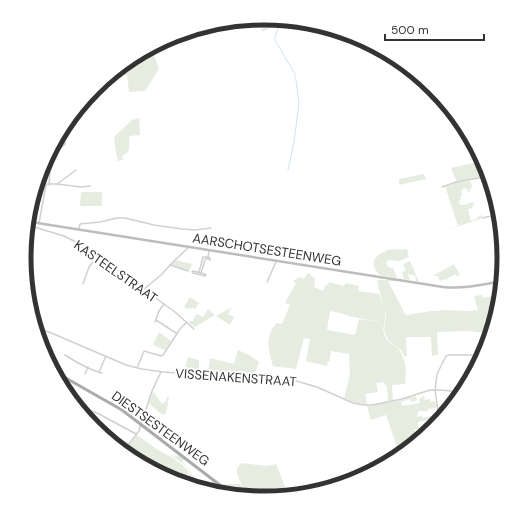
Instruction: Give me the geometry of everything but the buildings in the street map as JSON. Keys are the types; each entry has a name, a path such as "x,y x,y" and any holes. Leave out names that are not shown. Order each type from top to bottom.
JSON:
{"main road":[{"name":"AARSCHOTSESTEENWEG","path":"34,222 451,287 467,287 497,282"},
{"name":"DIESTSESTEENWEG","path":"63,376 109,402 141,424 225,489"}],"street":[{"path":"58,150 65,144 64,140"},
{"path":"49,184 50,167"},
{"path":"57,184 76,170"},
{"path":"442,187 470,178 484,177"},
{"path":"43,185 57,184 81,187 90,186"},
{"path":"39,223 46,185"},
{"path":"483,218 490,216 495,218"},
{"path":"79,229 80,224 100,222 117,218 125,218 154,225 182,229 195,230 211,228"},
{"name":"KASTEELSTRAAT","path":"33,227 64,236 84,246 164,304 194,329"},
{"path":"144,289 161,275 189,246"},
{"path":"200,273 204,260 208,258 210,250"},
{"path":"83,284 89,267 98,255"},
{"path":"267,282 277,260"},
{"path":"170,265 188,271"},
{"path":"193,271 200,273 206,275 192,272 193,271"},
{"path":"164,304 156,321 177,334"},
{"path":"137,368 144,351 163,356 180,329 187,322"},
{"name":"VISSENAKENSTRAAT","path":"42,330 137,368 161,372 296,381 317,387 347,401 364,405 372,405 402,399 425,391 435,390 456,392"},
{"path":"65,355 74,361 100,373 106,356"},
{"path":"438,414 435,390 437,374 446,356 477,355"},
{"path":"84,374 88,367"},
{"path":"126,447 139,431 152,391 161,372"},
{"path":"86,409 100,414 136,434"}],"shaded area":[{"path":"261,25 275,25 262,32"},
{"path":"153,53 159,69 145,91 129,92 127,75 120,75"},
{"path":"139,118 140,135 129,136 129,150 122,156 123,160 118,161 114,137 132,120"},
{"path":"477,162 483,177 457,181 451,168"},
{"path":"424,174 426,179 399,185 399,179"},
{"path":"470,180 472,186 469,192 467,191 468,189 463,188 461,191 462,196 460,197 461,199 459,201 460,205 473,202 473,208 468,209 471,221 482,215 483,218 456,227 444,230 458,226 445,186 456,182"},
{"path":"81,192 102,192 102,206 80,206"},
{"path":"407,249 409,257 399,261 388,260 388,262 386,262 388,267 393,268 397,278 379,275 374,266 375,258 387,250"},
{"path":"176,260 192,264 189,271 171,265"},
{"path":"410,261 419,282 416,281 415,275 410,275 408,273 410,280 404,279 402,272 406,270 403,264"},
{"path":"454,264 460,275 457,276 456,274 446,280 440,281 438,276 433,276"},
{"path":"308,273 315,279 314,287 323,291 329,282 344,286 346,283 359,286 358,291 379,294 385,312 383,328 384,333 387,340 400,351 406,369 406,384 392,385 393,400 388,401 387,386 384,382 376,383 378,392 365,394 367,404 356,403 344,398 350,374 349,354 331,351 330,361 328,361 327,366 306,361 310,339 304,338 296,369 273,366 268,344 270,334 277,323 282,324 290,305 285,303 296,283 293,281 299,277 304,279","holes":["330,311 349,316 383,323 359,319 355,335 327,330"]},
{"path":"379,280 398,281 388,281 404,313 407,315 441,310 478,310 474,296 482,295 483,298 495,296 486,334 469,331 437,332 438,355 432,356 431,337 406,337 407,356 404,356 401,350 389,341 384,330 386,316 377,281"},
{"path":"190,297 199,303 195,309 188,309 184,307"},
{"path":"232,307 228,314 234,317 230,325 216,316"},
{"path":"208,309 215,315 195,327 189,323 190,321 193,321 196,314 203,317"},
{"path":"159,332 171,341 165,350 153,345"},
{"path":"238,350 251,356 259,362 254,376 208,374 210,358 234,364"},
{"path":"188,357 199,360 199,374 184,372"},
{"path":"153,391 162,404 166,401 167,397 169,397 166,413 163,415 149,404"},
{"path":"416,396 417,400 411,402 410,399 401,402 402,406 420,403 419,399 424,396 425,400 430,399 430,402 434,401 436,403 436,408 428,409 428,411 418,411 417,417 422,416 422,418 431,416 432,419 418,422 419,429 414,430 416,436 410,438 411,441 398,450 386,415 371,420 367,406 398,401"},
{"path":"137,435 180,463 191,476 190,477 188,474 181,476 161,468 128,448"},
{"path":"170,455 176,457 179,455 223,488 212,486 212,481 185,460 182,461 185,465"},
{"path":"241,463 267,466 276,464 287,491 245,491 237,469"},
{"path":"185,465 199,483 193,478"},
{"path":"221,484 241,484 244,491 234,490 227,489"}],"waterway":[{"path":"279,25 275,40 295,74"},
{"path":"288,170 294,142 299,103 296,80"}]}
